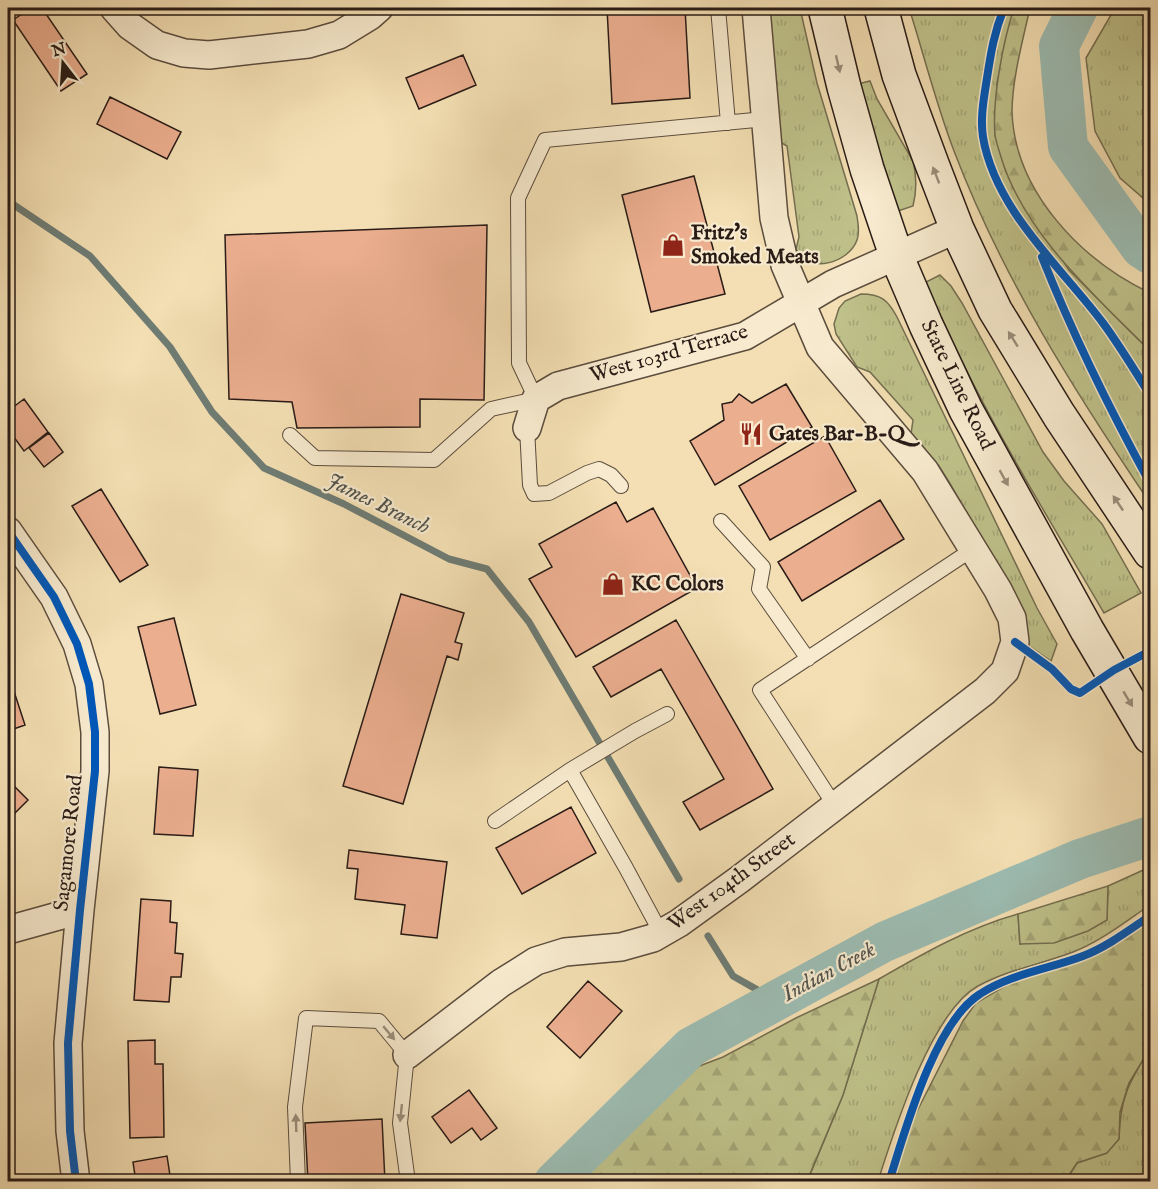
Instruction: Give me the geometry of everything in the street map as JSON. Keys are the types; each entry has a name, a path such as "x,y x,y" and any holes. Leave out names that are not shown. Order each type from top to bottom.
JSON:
{"main road":[{"name":"State Line Road","path":"825,8 867,169 896,255 966,410 1087,630 1150,737"},
{"path":"881,8 899,75 957,229 995,310 1059,415 1150,552"}],"street":[{"path":"114,8 130,26 157,45 184,53 209,55 308,44 339,34 370,16 379,8"},
{"path":"756,8 774,218 785,266 820,347 925,471 973,549"},
{"name":"West 103rd Terrace","path":"536,399 558,386 745,336 833,284 957,229"},
{"path":"526,428 536,399"},
{"name":"Sagamore Road","path":"8,531 54,597 77,644 89,684 95,732 95,771 68,1043 70,1131 75,1182"},
{"name":"West 104th Street","path":"407,1055 501,983 536,961 565,952 621,947 661,933 679,923 985,691 1005,670 1015,642 1012,618 973,549"},
{"path":"8,930 80,910"}],"lane":[{"path":"718,8 728,123"},
{"path":"290,435 315,458 434,460 491,409 536,399 519,363 518,198 545,140 765,119"},
{"path":"526,428 530,485 534,494 549,493 599,469 611,474 621,486"},
{"path":"721,521 764,567 759,589 808,659"},
{"path":"835,806 760,690 973,549"},
{"path":"495,821 574,768 634,731 667,714"},
{"path":"574,768 661,933"},
{"path":"298,1182 295,1107 306,1018 379,1021 407,1055 399,1123 408,1182"}],"green space":[{"path":"765,8 800,8 817,83 857,216 858,234 853,248 846,255 828,263 809,262 796,249 799,237 787,146 780,142"},
{"path":"909,8 1014,8 997,83 995,135 1006,172 1069,270 1150,349 1150,503 1094,419 1042,333 994,244 954,151"},
{"path":"1014,8 1030,8 1012,100 1016,141 1025,169 1039,196 1056,220 1077,242 1124,279 1150,293 1150,349 1102,304 1061,259 1025,210 1011,184 995,135 995,105 999,71"},
{"path":"1115,8 1150,8 1150,204 1120,178 1095,131 1086,58"},
{"path":"870,81 877,99 913,161 916,184 913,206 898,211 858,84"},
{"path":"940,275 951,286 962,303 1043,452 1064,481 1102,524 1141,593 1104,613 1009,451 965,368 926,282"},
{"path":"861,294 874,295 883,299 897,317 1037,608 1057,644 1051,661 1026,644 1017,599 939,466 911,434 913,420 870,372 857,367 836,334 834,324 839,308 845,301"},
{"path":"1150,867 1150,905 1113,931 1083,948 989,980 961,1000 945,1020 916,1074 878,1181 807,1182 843,1095 879,979 964,934 1018,914 1020,944 1107,920 1108,886"},
{"path":"1108,886 1107,920 1088,931 1054,943 1020,944 1018,914"},
{"path":"1150,921 1150,1048 1129,1083 1120,1112 1119,1139 1107,1153 1077,1163 1065,1181 892,1181 910,1125 963,1021 976,1003 1010,983 1091,957"},
{"path":"879,979 843,1095 807,1181 576,1181 617,1129 673,1076 723,1057 796,1018"},
{"path":"1150,1048 1150,1181 1065,1182 1077,1163 1106,1153 1119,1139 1121,1112 1127,1091"}],"building":[{"path":"31,8 42,8 87,74 61,91 13,20"},
{"path":"607,8 685,8 690,98 612,104"},
{"path":"463,55 476,85 419,109 406,78"},
{"path":"110,97 181,132 167,159 97,124"},
{"name":"Fritz's Smoked Meats","path":"694,176 725,294 651,312 622,195"},
{"path":"487,225 484,400 420,399 420,427 297,428 292,402 229,399 225,235"},
{"name":"Gates Bar-B-Q","path":"786,384 812,427 715,485 690,441 724,420 722,404 732,402 739,394 752,403"},
{"path":"24,399 48,432 24,451 8,429 8,411"},
{"path":"49,433 63,452 44,467 29,448"},
{"path":"825,436 856,491 770,540 739,486"},
{"path":"101,489 148,565 120,582 72,506"},
{"path":"880,500 904,539 802,601 778,562"},
{"name":"KC Colors","path":"616,502 627,522 653,508 697,588 576,657 529,579 552,567 539,544"},
{"path":"401,594 464,613 455,642 462,644 458,660 447,656 403,804 343,786"},
{"path":"174,618 196,705 160,714 138,627"},
{"path":"676,620 773,789 700,830 683,802 724,779 661,669 611,697 593,667"},
{"path":"8,673 25,725 8,731"},
{"path":"159,767 198,770 193,836 154,834"},
{"path":"8,780 28,800 8,820"},
{"path":"571,807 596,853 522,894 496,848"},
{"path":"349,850 447,862 437,938 401,934 405,905 355,899 358,869 347,868"},
{"path":"141,899 171,901 170,922 177,923 175,953 183,954 181,977 171,977 169,1002 134,1000"},
{"path":"588,981 622,1011 580,1058 547,1027"},
{"path":"155,1040 155,1064 163,1064 164,1137 130,1138 128,1041"},
{"path":"469,1090 497,1128 481,1140 472,1128 451,1143 432,1117"},
{"path":"382,1119 385,1182 308,1182 305,1123"},
{"path":"167,1156 171,1182 136,1182 133,1162"}],"waterway":[{"name":"Indian Creek","path":"1078,8 1059,46 1068,147 1141,248 1150,254"},
{"name":"James Branch","path":"8,201 90,256 170,347 212,412 264,468 344,504 449,559 487,569 529,622 679,879"},
{"name":"Indian Creek","path":"554,1182 691,1047 884,942 1080,859 1150,836"},
{"name":"James Branch","path":"708,936 733,976 777,1001"}],"cycle path":[{"path":"1004,8 993,43 983,108 983,137 990,164 1015,213 1103,323 1150,395"},
{"path":"1042,257 1093,372 1150,483"},
{"path":"8,531 54,597 77,644 89,684 95,732 95,771 68,1043 70,1131 76,1182"},
{"path":"1015,642 1052,669 1071,689 1080,693 1114,670 1150,651"},
{"path":"889,1182 923,1080 949,1028 964,1008 980,994 1004,981 1070,961 1101,948 1150,916"}],"place":[{"name":"Fritz's Smoked Meats","path":"673,245"},
{"name":"Gates Bar-B-Q","path":"751,434"},
{"name":"KC Colors","path":"613,584"}]}
